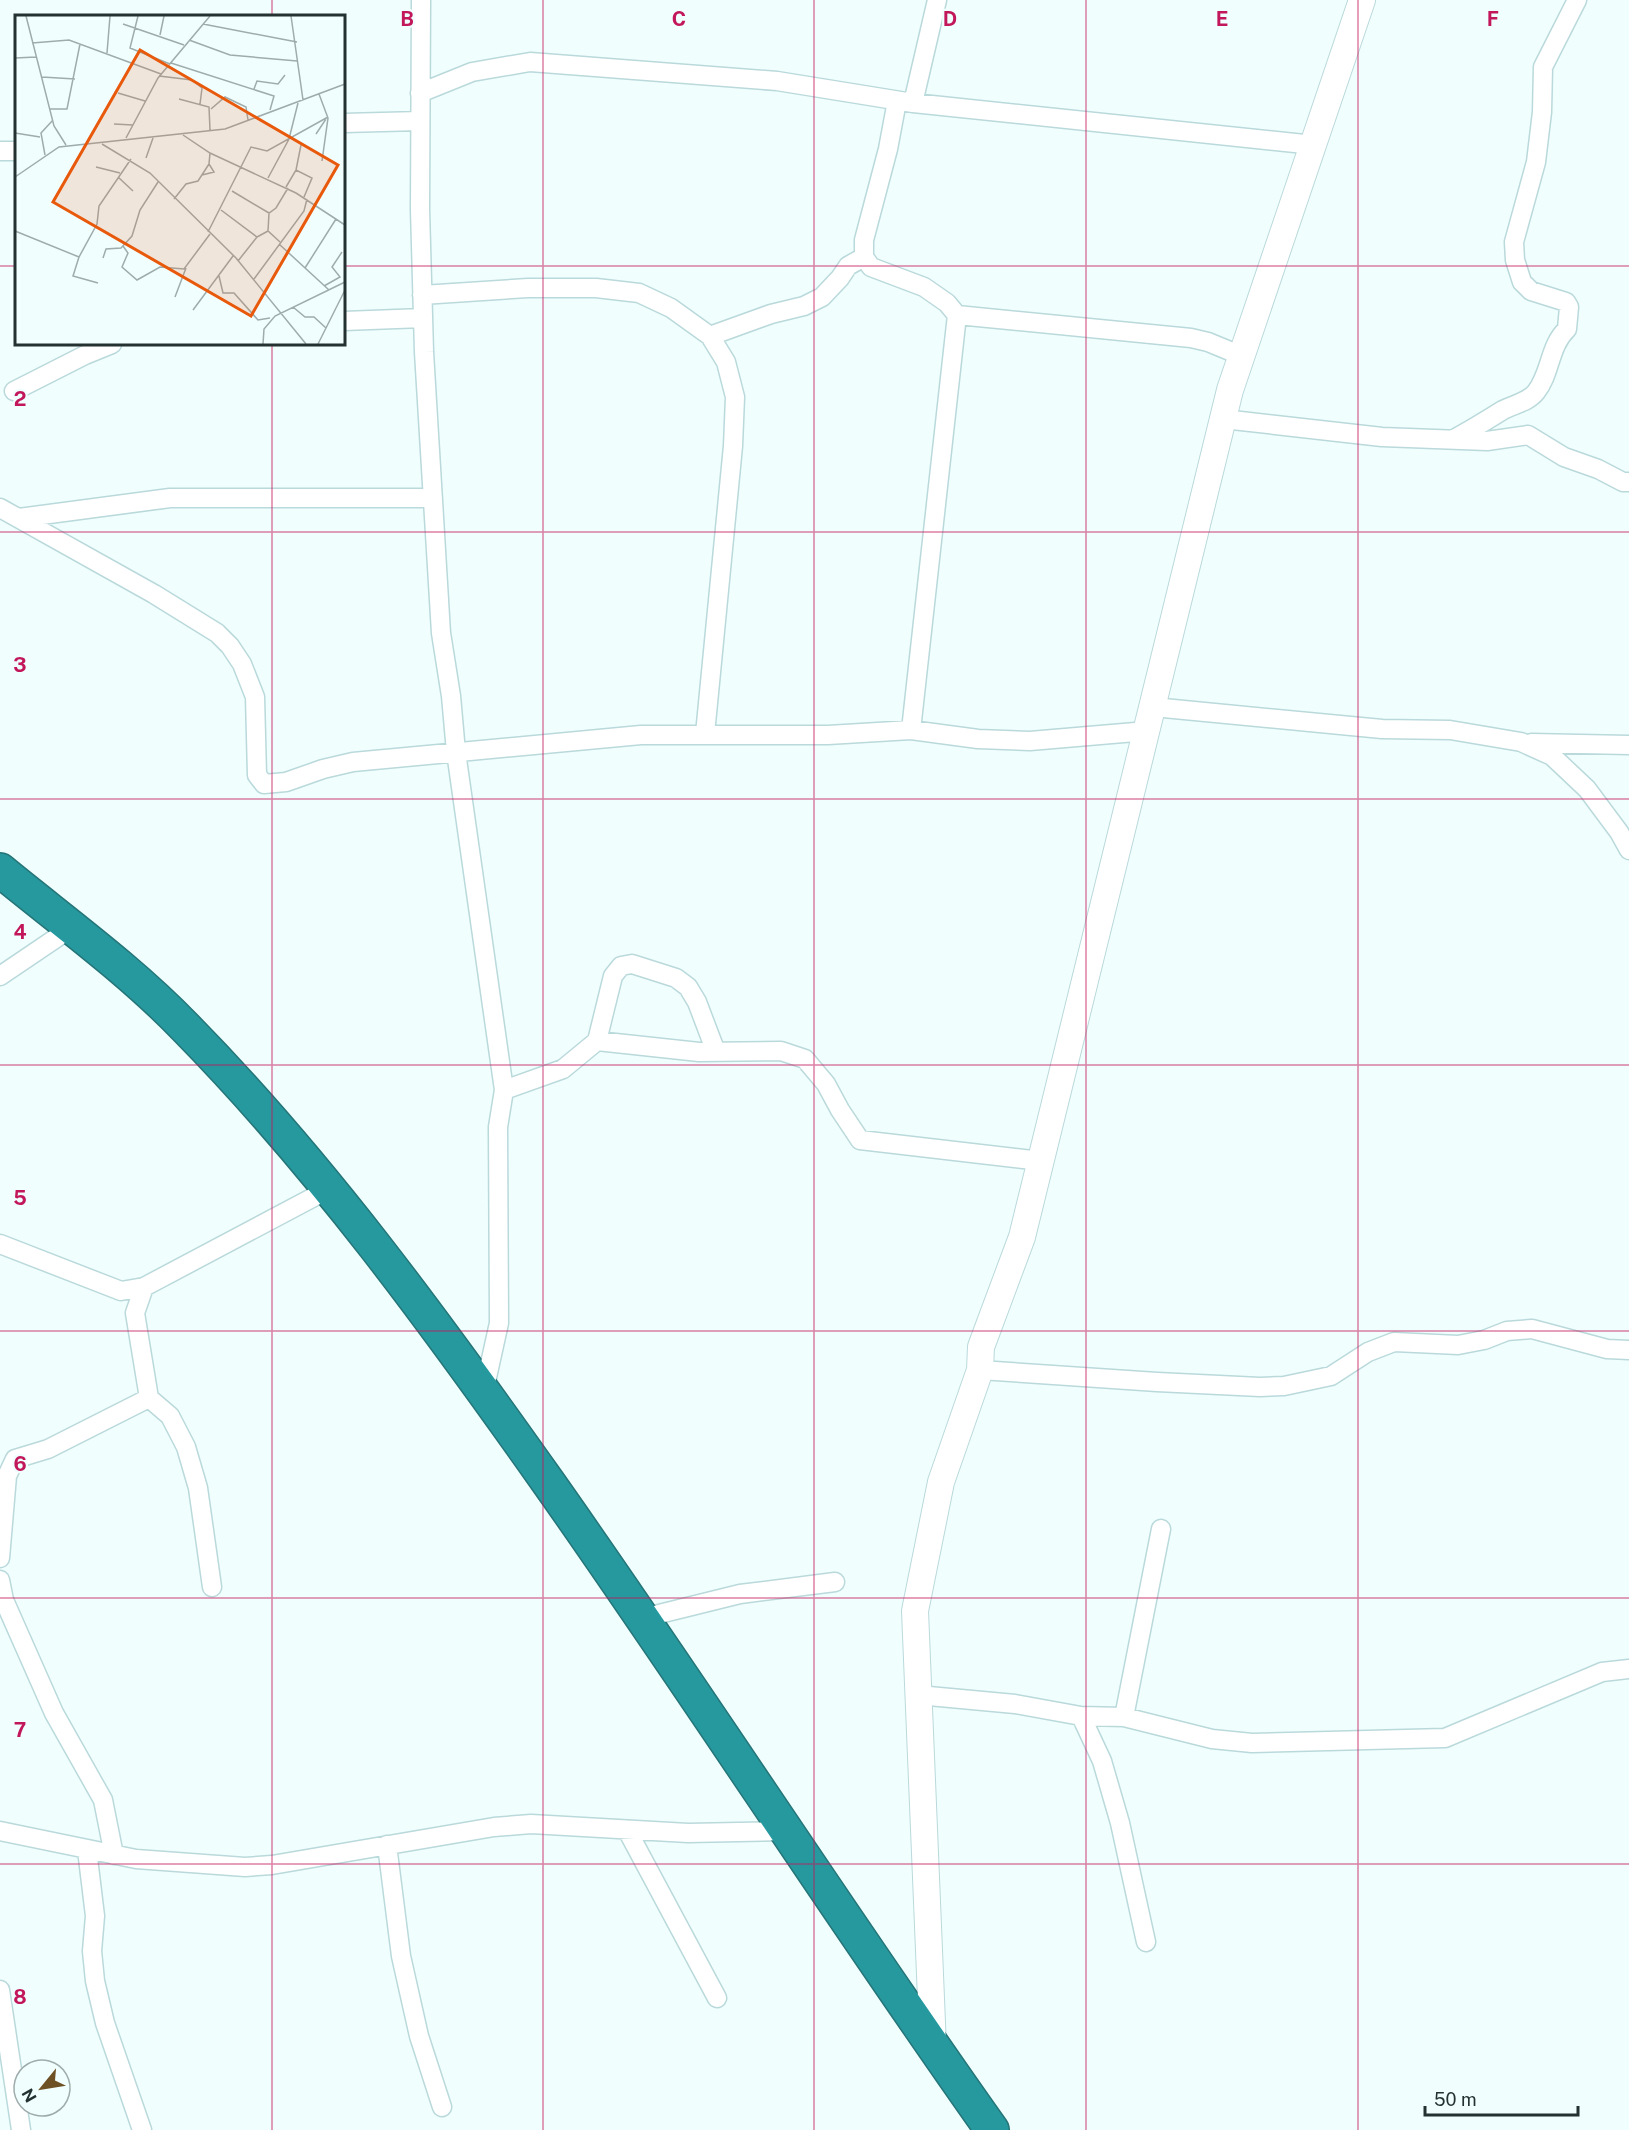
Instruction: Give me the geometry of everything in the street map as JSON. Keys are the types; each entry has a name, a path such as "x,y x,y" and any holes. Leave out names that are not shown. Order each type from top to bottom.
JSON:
{"highway":[{"path":"0,870 116,963 182,1023 289,1140 329,1189 484,1391 643,1618 933,2047 992,2130"}],"street":[{"path":"421,0 422,295 441,633 452,696 456,752 504,1090 498,1127 499,1323 484,1391"},
{"path":"937,0 888,149 864,240 864,257 871,267 924,287 947,303 957,315 1191,338 1208,342 1242,356"},
{"path":"933,2047 915,1611 941,1482 980,1370 981,1347 1022,1237 1230,390 1362,0"},
{"path":"1454,439 1506,408 1530,399 1542,382 1559,336 1567,329 1569,307 1566,302 1532,291 1522,282 1515,260 1515,242 1536,162 1542,112 1543,67 1577,0"},
{"path":"420,93 472,72 530,62 777,81 905,102 1314,145"},
{"path":"345,123 420,121"},
{"path":"710,336 771,314 804,306 822,297 848,266 864,257"},
{"path":"422,295 528,288 596,288 639,293 672,308 710,336 726,362 735,397 733,446 705,734"},
{"path":"911,730 957,315"},
{"path":"345,321 423,318"},
{"path":"14,391 110,345"},
{"path":"1223,419 1382,437 1487,441 1528,435 1564,457 1598,469 1623,482 1629,482"},
{"path":"0,521 170,498 433,498"},
{"path":"0,508 154,594 218,633 242,663 255,697 257,775 264,784 286,783 323,769 353,762 641,735 828,735 911,730 978,740 1030,741 1150,719 1450,730 1521,742 1629,746"},
{"path":"1521,742 1552,756 1587,789 1619,832 1629,850"},
{"path":"0,976 71,928"},
{"path":"504,1090 563,1069 597,1041 613,976 621,966 632,963 676,978 688,987 697,1002 716,1052"},
{"path":"597,1041 699,1052 781,1051 805,1059 826,1084 860,1140 1041,1161"},
{"path":"0,1244 121,1291 144,1287 329,1189"},
{"path":"135,1313 144,1287"},
{"path":"121,1291 135,1313 149,1398 170,1416 186,1447 198,1488 212,1587"},
{"path":"980,1370 1260,1387 1284,1386 1331,1376 1368,1352 1394,1342 1458,1345 1484,1340 1507,1331 1532,1329 1607,1349 1629,1350"},
{"path":"0,1558 7,1476 15,1459 48,1449 149,1398"},
{"path":"1124,1716 1161,1529"},
{"path":"0,1580 3,1600 54,1713 103,1800 114,1855"},
{"path":"643,1618 740,1594 835,1582"},
{"path":"918,1695 1015,1704 1081,1716 1124,1716 1212,1738 1252,1743 1445,1738 1602,1672 1629,1669"},
{"path":"1081,1716 1102,1761 1120,1823 1146,1942"},
{"path":"0,1832 136,1859 245,1867 272,1865 494,1827 531,1824 688,1833 787,1831"},
{"path":"627,1830 717,1998"},
{"path":"387,1845 401,1956 418,2037 442,2108"},
{"path":"87,1850 95,1916 92,1951 95,1981 105,2023 142,2130"},
{"path":"0,1990 21,2130"}]}
